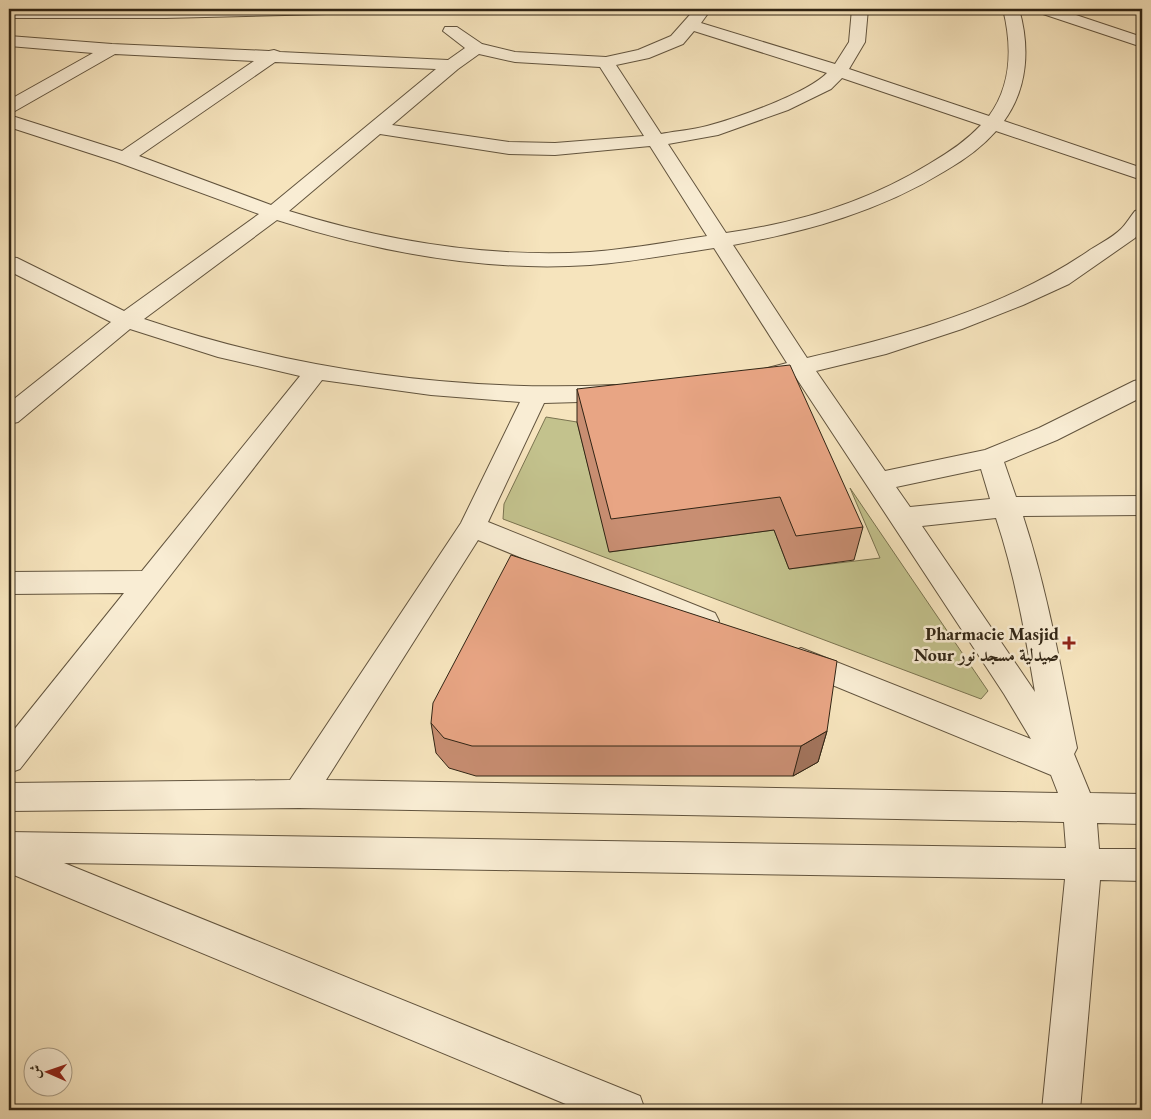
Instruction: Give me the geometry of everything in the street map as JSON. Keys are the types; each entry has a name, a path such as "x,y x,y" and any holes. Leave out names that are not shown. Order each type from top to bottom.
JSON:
{"street":[{"path":"9,13 165,13 326,9"},
{"path":"451,31 476,48 515,57 606,62 643,54 676,40 691,26 701,12 701,9"},
{"path":"377,128 509,148 555,148 657,140 711,131 782,106 825,85 839,71 857,42 860,9"},
{"path":"9,121 124,158 274,212 353,235 396,244 510,257 577,259 720,241 806,224 857,207 909,186 969,146 993,124 1007,102 1015,77 1018,49 1011,9"},
{"path":"1043,9 1142,42"},
{"path":"691,26 839,71 1142,174"},
{"path":"9,41 112,49 274,55 452,65"},
{"path":"9,416 127,320 274,212 452,65 476,48"},
{"path":"9,107 112,49"},
{"path":"124,158 274,55"},
{"path":"606,62 720,241 878,482 1015,685 1064,766"},
{"path":"732,382 878,349 954,324 1015,300 1061,279 1094,257 1128,234 1142,215"},
{"path":"9,263 127,320 223,352 315,373 422,386 536,395 638,393"},
{"path":"9,759 315,373"},
{"path":"878,482 990,458 1138,394"},
{"path":"299,794 472,527 536,395"},
{"path":"990,458 1023,558 1034,604 1064,766 1079,807 1084,864 1061,1110"},
{"path":"902,518 1006,507 1142,505"},
{"path":"472,527 731,632"},
{"path":"9,583 150,582"},
{"path":"777,650 1064,766"},
{"path":"9,796 299,794 1142,809"},
{"path":"9,847 1142,865"},
{"path":"9,858 626,1110"}],"shaded area":[{"path":"546,417 577,422 610,552 774,530 789,569 880,558 850,488 988,691 981,699 503,519 504,504"}],"building":[{"path":"790,365 863,527 796,536 780,497 611,519 577,389"},
{"path":"511,555 837,661 827,731 801,746 472,746 444,738 431,723 433,703"}],"place":[{"name":"Pharmacie Masjid Nour صيدلية مسجد نور","path":"1069,643"}]}
